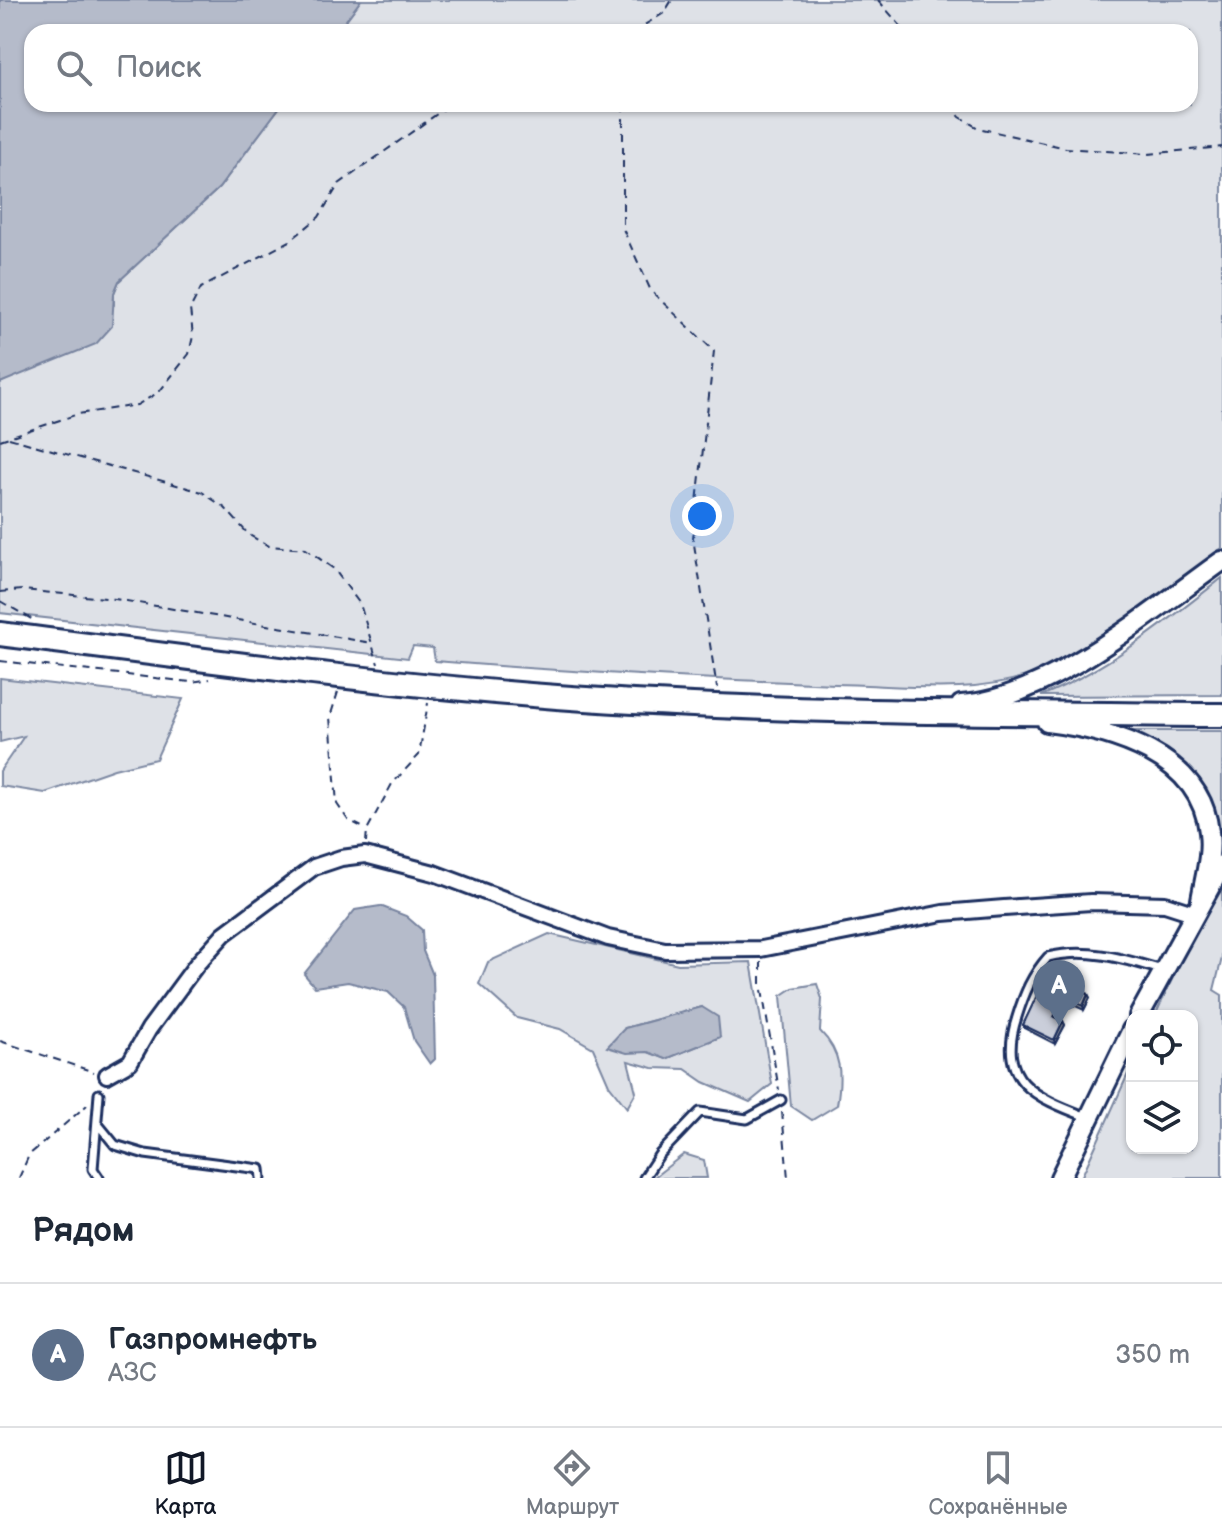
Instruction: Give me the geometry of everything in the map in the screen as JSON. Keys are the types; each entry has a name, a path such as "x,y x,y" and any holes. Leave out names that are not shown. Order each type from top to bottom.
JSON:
{"highway":[{"path":"0,634 379,681 719,705 1222,715"}],"main road":[{"path":"908,710 997,699 1034,683 1088,656 1222,561"},
{"path":"1016,713 1032,720 1091,729 1132,742 1174,767 1189,781 1203,807 1209,831 1210,856 1197,906"},
{"path":"1142,1010 1222,865"},
{"path":"1060,1178 1126,1042"}],"street":[{"path":"107,1075 130,1062 157,1018 224,934 314,867 341,858 365,855 434,873 608,938 665,950 761,949 973,911 1091,902 1197,906"}],"lane":[{"path":"1089,1118 1028,1090 1013,1068 1009,1040 1026,990 1048,957 1069,952 1116,956 1162,970"},
{"path":"99,1094 93,1169 99,1178"},
{"path":"644,1178 659,1155 700,1112 747,1119 781,1100"},
{"path":"97,1123 115,1145 156,1156 260,1169 261,1178"}],"path":[{"path":"647,24 664,13 672,0"},
{"path":"878,0 899,24"},
{"path":"0,440 78,414 137,405 159,392 189,354 193,336 190,309 201,288 290,241 319,217 339,184 440,112"},
{"path":"623,112 623,229 651,291 714,351 693,538 719,705"},
{"path":"956,112 978,128 1066,148 1147,154 1222,147"},
{"path":"7,438 202,492 225,508 249,535 269,546 306,549 334,569 360,604 373,643 379,681"},
{"path":"0,592 22,590 115,599 373,643"},
{"path":"0,601 34,621 34,638"},
{"path":"0,661 191,682 218,677"},
{"path":"343,677 330,717 337,804 348,820 367,830"},
{"path":"365,855 367,830 392,784 419,755 433,686"},
{"path":"761,949 761,984 781,1100 788,1178"},
{"path":"0,1041 107,1075"},
{"path":"19,1178 29,1155 99,1094"}],"shaded area":[{"path":"361,0 1222,0 1222,548 1108,634 1059,663 1011,680 962,687 736,680 485,665 435,661 433,648 413,646 408,658 0,613 0,383 35,366 114,305 114,293 119,281 219,188 276,112 1198,112 1198,24 343,24"},
{"path":"1222,578 1222,695 1041,696 1113,659"},
{"path":"0,678 183,699 156,759 114,769 45,793 0,786 0,771 24,736 0,742"},
{"path":"1122,731 1222,731 1222,840 1209,798 1200,784 1175,761"},
{"path":"1222,889 1222,958 1214,990 1222,995 1222,1178 1081,1178 1126,1078 1126,1154 1198,1154 1198,1010 1158,1010 1186,949"},
{"path":"549,934 678,964 751,962 772,1084 750,1102 704,1082 685,1069 653,1068 628,1061 636,1092 627,1108 609,1085 593,1048 560,1029 517,1018 479,984 488,962","holes":["702,1007 720,1037 666,1059 648,1052 625,1028"]},
{"path":"817,984 822,999 820,1031 833,1048 839,1065 840,1084 837,1105 812,1120 791,1106 781,996 793,988"},
{"path":"684,1154 704,1160 707,1178 653,1178"}],"water":[{"path":"0,0 361,0 343,24 24,24 24,112 276,112 219,188 119,281 114,293 112,326 96,344 0,383"},
{"path":"380,906 406,916 422,930 423,951 433,975 435,1059 430,1064 414,1041 404,1007 388,992 348,982 315,987 304,974 355,910"},
{"path":"702,1007 718,1017 720,1037 666,1059 648,1052 627,1053 607,1047 625,1028"}],"building":[{"path":"1042,971 1088,994 1083,1006 1064,997 1054,1017 1063,1021 1054,1040 1023,1025 1040,989 1034,986"}],"place":[{"name":"Газпромнефть","path":"1059,1026"}]}
